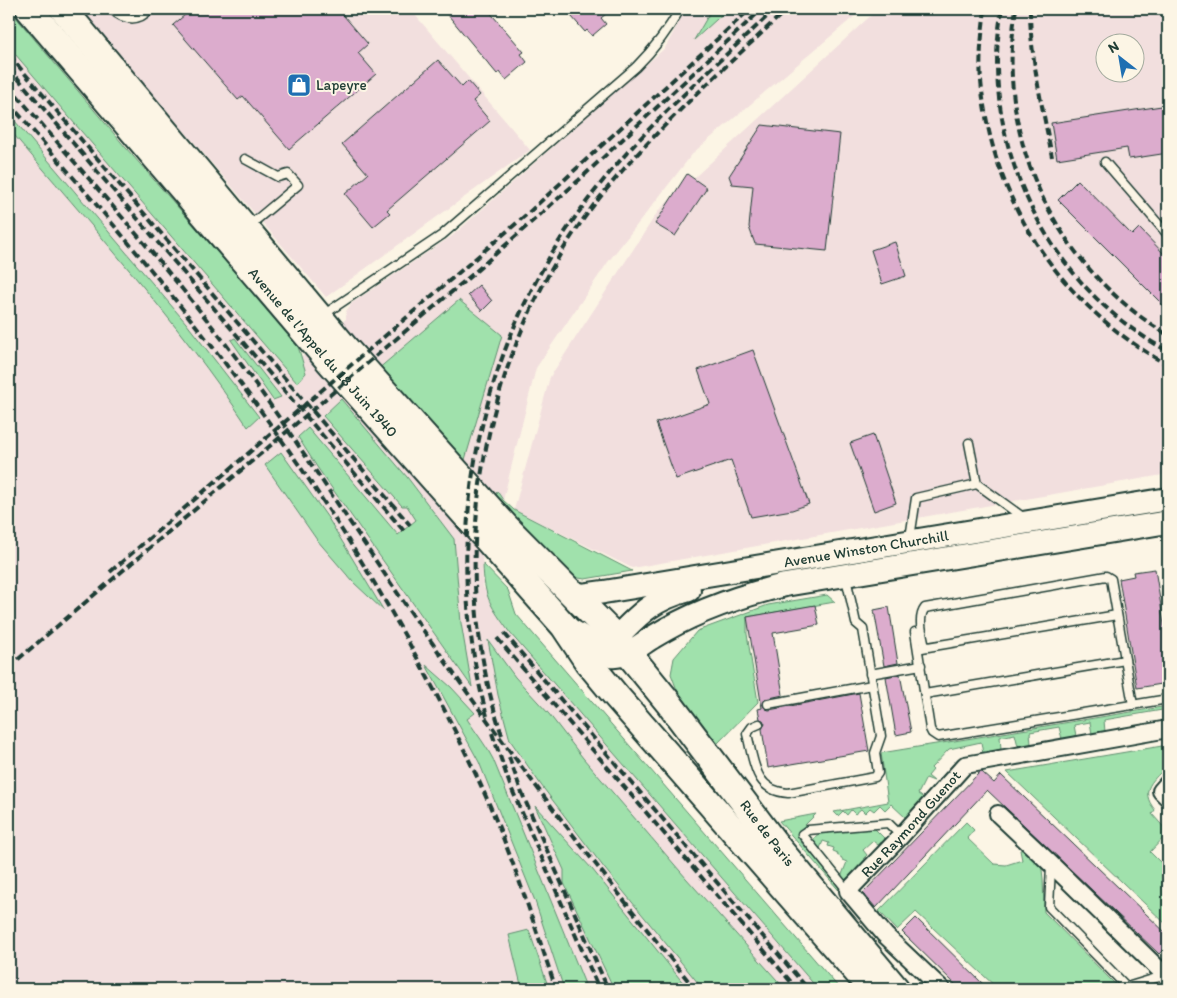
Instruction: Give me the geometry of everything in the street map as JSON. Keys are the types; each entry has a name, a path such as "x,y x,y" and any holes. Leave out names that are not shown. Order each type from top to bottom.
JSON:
{"main road":[{"name":"Avenue de l'Appel du 18 Juin 1940","path":"29,9 330,362 564,626 588,662 617,697"},
{"name":"Rue de Paris","path":"62,9 320,318 506,527 566,589 625,655 779,849 896,989"},
{"name":"Avenue Winston Churchill","path":"566,589 576,593 590,594 1168,499"},
{"name":"Avenue Winston Churchill","path":"625,655 676,624 732,600 784,585 1168,522"},
{"path":"617,697 612,684 649,606 674,594 740,578 797,561"},
{"path":"564,626 589,642 601,653 625,655"},
{"name":"Rue de Paris","path":"617,697 872,989"}],"street":[{"name":"Rue Raymond Guenot","path":"942,989 885,935 848,891 965,765 1168,728"},
{"path":"1168,783 1161,791 1168,798"},
{"path":"998,814 1167,975"}],"lane":[{"path":"112,9 117,14 131,19 144,15 150,9"},
{"path":"320,318 442,235 636,67 659,43 680,9"},
{"path":"245,159 278,178 288,174 298,185 245,229"},
{"path":"1105,162 1168,235"},
{"path":"969,442 977,484 1030,522"},
{"path":"910,542 916,498 977,484"},
{"path":"758,724 752,726 748,734 757,774 762,782 778,792 788,792 875,777 878,773 875,753 881,736 863,629 856,623 845,576"},
{"path":"1133,705 1111,579 1106,576 925,608 921,612 921,666 930,728 932,733 938,738 1133,705 1168,699"},
{"path":"922,648 1117,615"},
{"path":"915,632 922,648"},
{"path":"925,694 1125,660"},
{"path":"870,674 921,666"},
{"path":"768,704 872,685"},
{"path":"848,891 802,834 808,830 888,823 901,836"},
{"path":"1051,864 1048,907 1127,987 1167,975"}],"shaded area":[{"path":"80,9 410,9 530,150 326,297"},
{"path":"686,9 863,9 694,152 608,262 536,368 503,500 497,492 482,542 483,587 829,989 9,989 9,24 296,361 346,319 346,311 352,303 452,236 665,48"},
{"path":"878,9 1168,9 1168,474 632,568 514,510 550,377 659,210"}],"green space":[{"path":"9,9 126,148 297,343 306,373 297,383 9,47"},
{"path":"712,9 728,9 694,40"},
{"path":"9,114 186,323 259,417 248,427 193,349 9,129"},
{"path":"459,300 502,335 464,463 377,370"},
{"path":"235,338 281,397 273,400 231,340"},
{"path":"341,399 407,477 454,539 461,623 472,687 317,467 298,437 308,428 398,535 416,520 407,506 402,506 323,416"},
{"path":"281,452 328,518 384,611 353,582 317,540 265,465"},
{"path":"497,491 503,500 514,510 632,571 585,579 572,577 494,501"},
{"path":"483,564 508,590 516,614 840,989 818,989 510,633 490,602 485,586"},
{"path":"827,595 835,602 747,617 747,634 758,702 715,746 677,695 671,674 674,658 697,631 768,605"},
{"path":"488,640 515,677 549,714 583,758 785,989 703,989 605,869 541,785 510,740 498,695"},
{"path":"426,665 451,687 475,713 467,719 493,759 587,989 564,989 535,901 479,762"},
{"path":"1168,706 1168,709 1104,720 1105,732 1092,734 1090,722 1074,725 1076,736 1062,739 1059,727 1030,732 1031,744 1018,746 1015,734 1000,737 1001,749 983,754 981,742 949,749 931,768 933,770 928,776 934,781 926,778 918,794 928,801 898,828 906,818 891,804 885,810 880,805 874,811 870,808 865,813 861,809 855,814 851,810 847,815 843,811 838,816 834,812 888,802 881,753"},
{"path":"1168,745 1168,765 1153,780 1148,790 1148,796 1155,810 1152,814 1168,832 1150,852 1168,870 1168,926 1007,772"},
{"path":"535,806 592,869 688,989 614,989 564,883 564,870"},
{"path":"816,814 801,829 799,834 800,841 844,890 843,895 779,821"},
{"path":"966,822 974,830 967,838 994,864 1006,865 1022,860 1020,850 1025,849 1041,862 1044,912 1122,989 998,989 916,912 897,930 879,911"},
{"path":"871,827 886,840 885,845 881,842 878,845 873,841 863,850 867,855 864,858 868,862 847,881 841,877 847,862 837,855 838,853 833,851 834,848 828,846 829,843 823,841 819,851 814,838 819,834"},
{"path":"529,930 549,989 522,989 509,935"}],"building":[{"name":"Lapeyre","path":"192,9 338,9 368,44 358,53 376,74 289,149 243,96 238,100 173,25"},
{"path":"443,9 487,9 524,52 521,54 527,62 506,80 500,72 497,74"},
{"path":"565,9 612,9 601,18 606,24 592,36 587,30 585,32"},
{"path":"438,60 462,87 468,81 480,95 473,101 490,121 387,210 390,213 373,227 345,194 368,174 342,144"},
{"path":"1168,105 1168,153 1129,159 1127,148 1057,159 1051,123"},
{"path":"762,125 840,134 827,251 755,244 749,227 753,186 732,184 729,176"},
{"path":"687,174 707,188 675,236 655,224"},
{"path":"1078,180 1132,235 1139,228 1168,258 1168,310 1058,200"},
{"path":"895,242 906,276 882,284 871,250"},
{"path":"479,285 492,301 482,311 468,295"},
{"path":"753,350 809,504 792,510 751,517 731,460 676,479 656,423 710,404 698,370"},
{"path":"873,435 896,503 874,511 850,443"},
{"path":"1155,569 1168,649 1168,683 1137,688 1119,579 1134,576 1133,572"},
{"path":"815,605 819,625 773,633 783,695 765,699 763,705 769,710 859,693 869,751 768,768 762,729 765,724 760,719 758,709 762,708 747,617"},
{"path":"889,607 898,663 884,666 874,610"},
{"path":"900,674 911,732 896,735 886,677"},
{"path":"982,772 994,783 1001,775 1168,935 1168,945 1159,954 987,790 876,908 863,893"},
{"path":"916,918 988,989 960,989 902,932"}],"railway":[{"path":"110,572 526,215 750,9"},
{"path":"9,667 474,273 579,180 762,9"},
{"path":"487,716 472,646 466,575 469,504 480,435 499,367 526,301 560,240 602,182 642,136 775,9"},
{"path":"502,735 484,668 476,599 476,530 484,460 500,392 524,326 555,264 593,206 615,179 662,128 787,9"},
{"path":"985,9 980,72 988,126 1000,169 1017,209 1038,247 1065,281 1095,313 1130,341 1168,365"},
{"path":"1002,9 997,59 1001,109 1012,159 1031,206 1056,250 1088,290 1125,324 1168,351"},
{"path":"1016,9 1012,58 1015,105 1025,152 1042,196 1065,237 1094,274 1128,307 1168,335"},
{"path":"1030,9 1032,46 1052,157"},
{"path":"9,55 410,525"},
{"path":"9,68 404,531"},
{"path":"9,86 160,262 218,334 270,405 409,610 528,776 627,905 695,989"},
{"path":"9,103 152,271 234,375 303,471 366,570 425,672 489,803 510,855 556,989"},
{"path":"504,633 808,989"},
{"path":"497,638 797,989"},
{"path":"492,733 510,785 599,989"},
{"path":"509,757 521,791 608,989"}],"place":[{"name":"Lapeyre","path":"299,85"}]}
